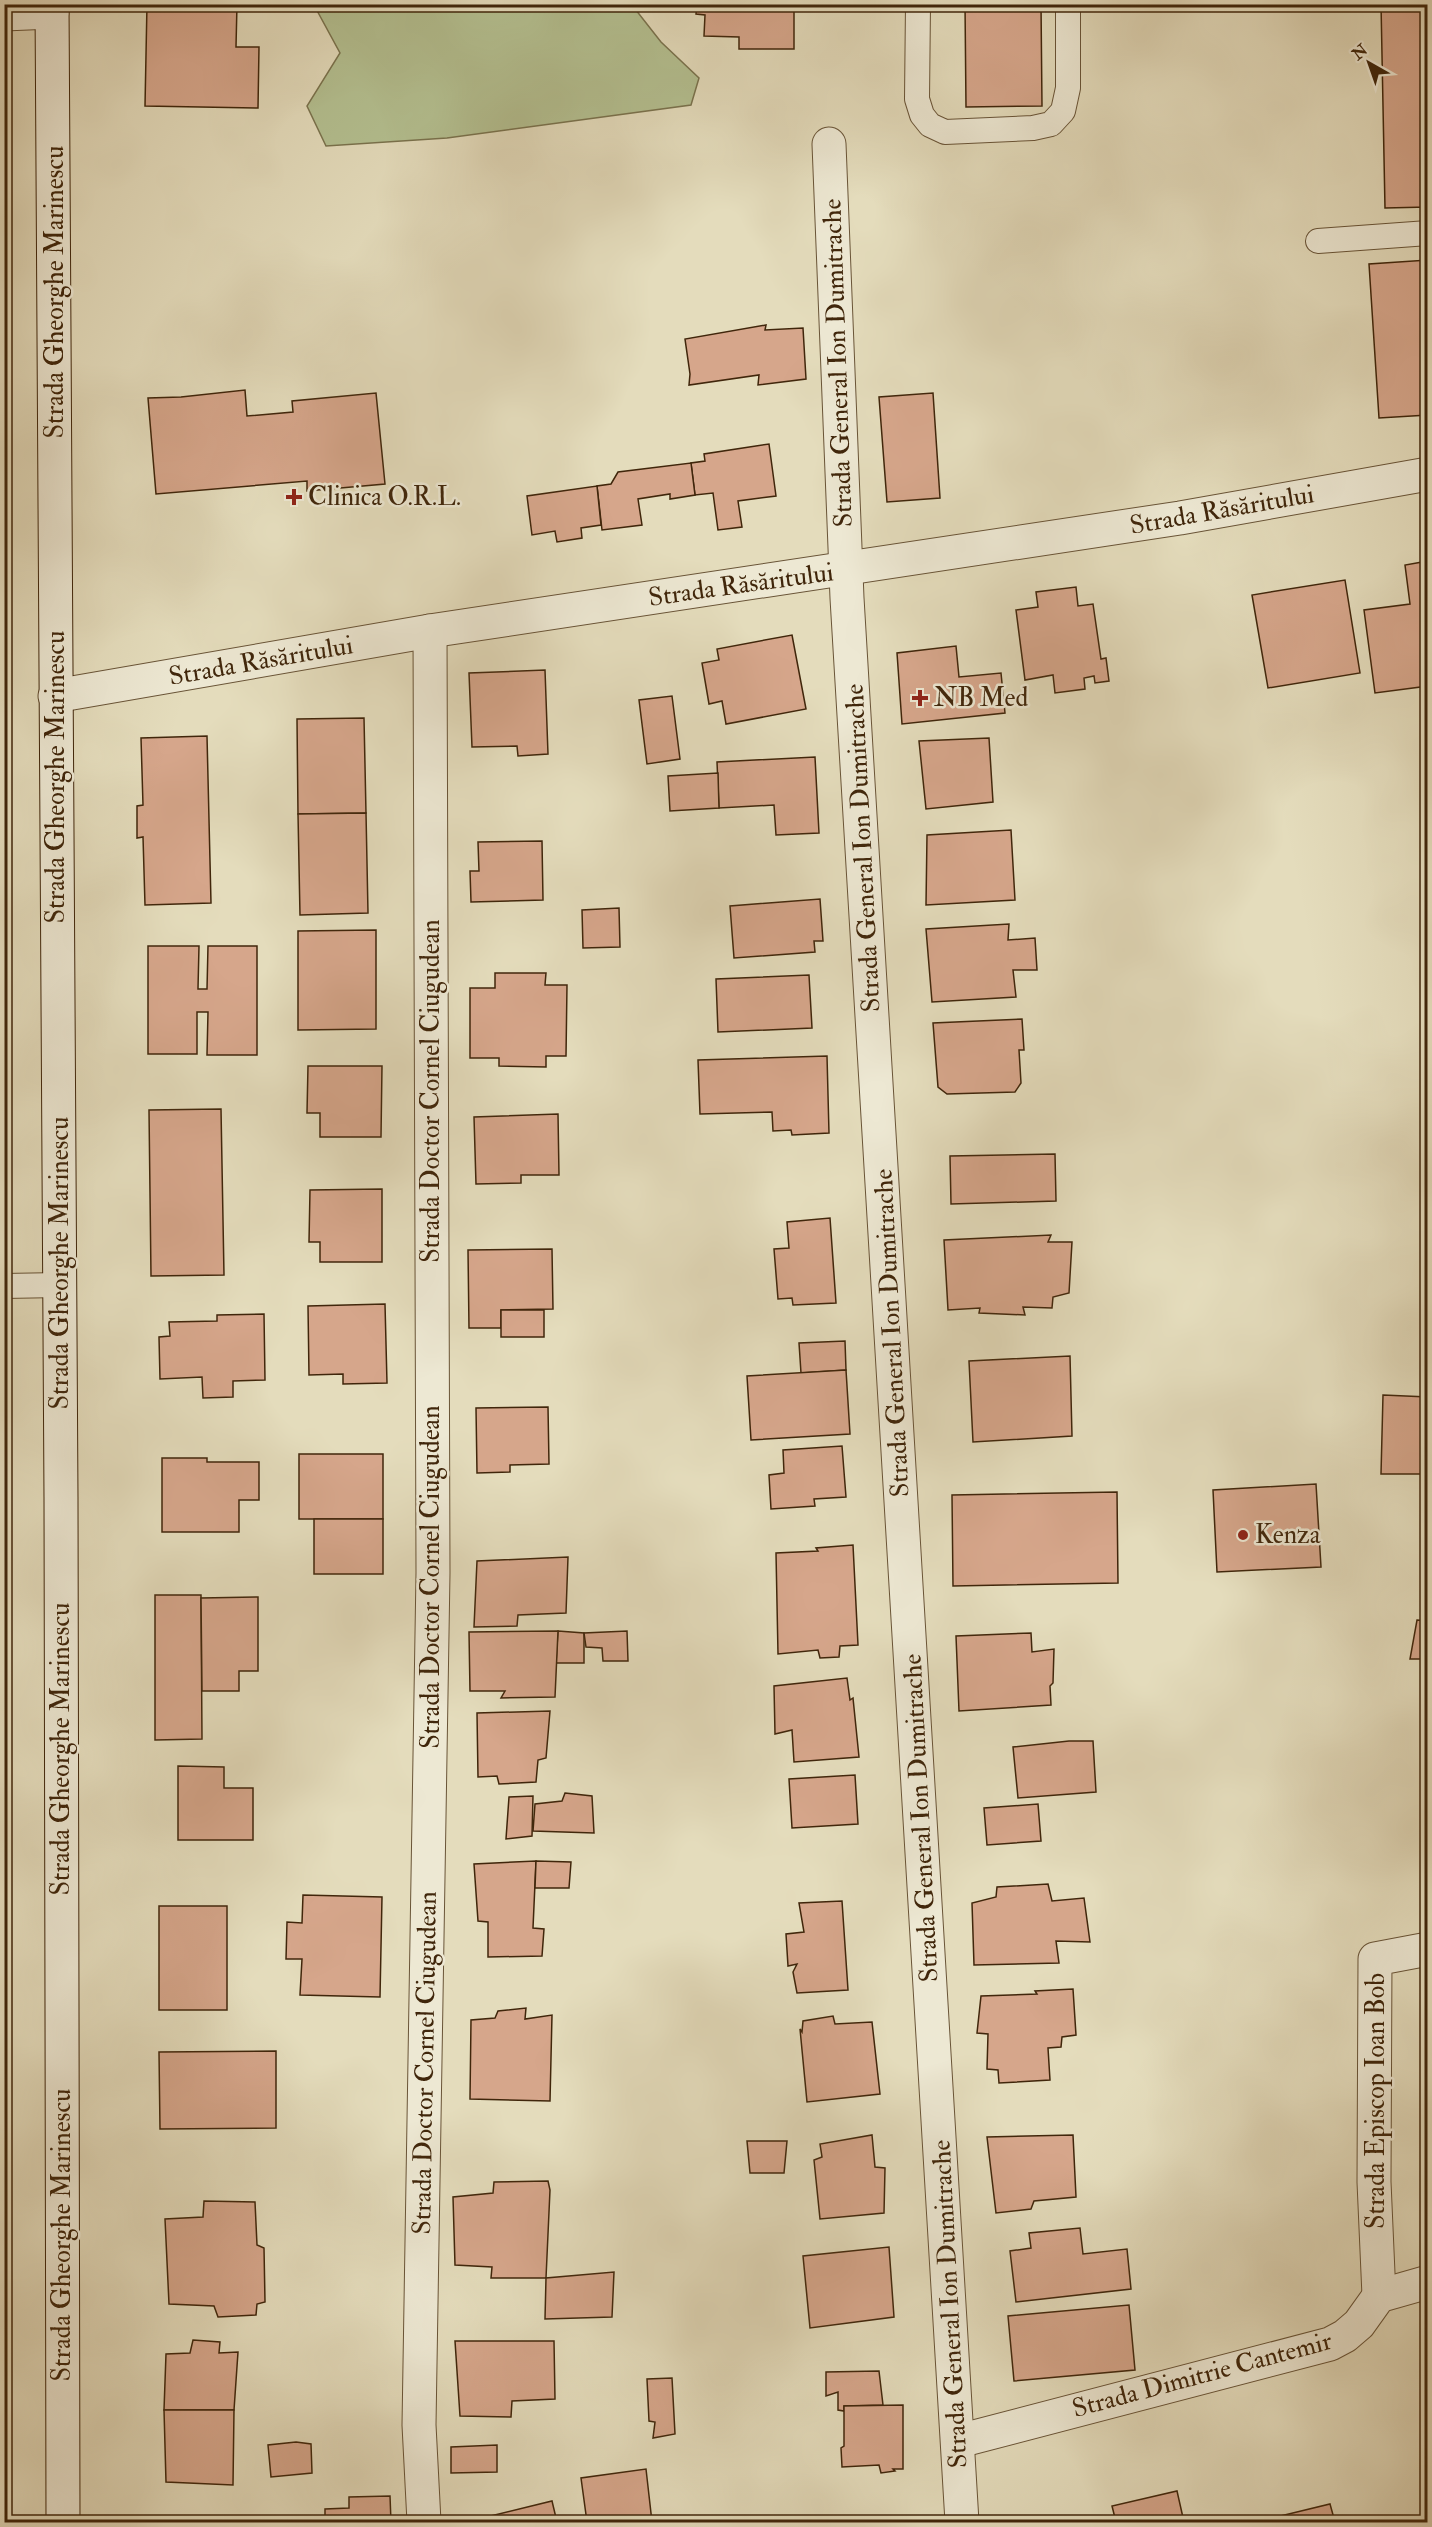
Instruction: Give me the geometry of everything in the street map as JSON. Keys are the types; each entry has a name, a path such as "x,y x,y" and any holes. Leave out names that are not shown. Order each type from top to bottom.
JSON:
{"street":[{"path":"4,14 52,8"},
{"name":"Strada Gheorghe Marinescu","path":"52,8 60,1285 63,2523"},
{"name":"Strada General Ion Dumitrache","path":"829,144 846,569 963,2523"},
{"name":"Strada Răsăritului","path":"55,696 430,631 1180,518 1428,474"},
{"name":"Strada Doctor Cornel Ciugudean","path":"424,2523 419,2425 433,1573 430,631"},
{"name":"Strada Episcop Ioan Bob","path":"1379,2296 1374,2182 1375,1959 1428,1949"},
{"path":"1379,2296 1428,2282"},
{"name":"Strada Dimitrie Cantemir","path":"958,2441 1330,2344 1345,2336 1359,2324 1379,2296"}],"lane":[{"path":"918,4 917,99 922,115 930,125 945,132 1033,129 1051,124 1063,111 1068,88 1068,4"},
{"path":"1318,241 1428,233"},
{"path":"4,1286 60,1285"}],"green space":[{"path":"314,5 632,5 661,42 699,78 691,105 447,138 326,146 307,106 340,53"}],"building":[{"path":"147,4 237,4 236,47 259,47 258,108 145,106"},
{"path":"697,4 794,4 794,49 739,49 739,37 704,36 705,15 696,14"},
{"path":"965,4 1041,4 1042,106 966,107"},
{"path":"1381,4 1428,4 1428,207 1385,208"},
{"path":"1428,260 1428,415 1379,418 1369,264"},
{"path":"766,325 765,330 803,328 806,379 758,385 759,375 689,385 690,374 685,339"},
{"path":"245,390 247,416 293,412 292,401 376,393 385,484 307,491 307,481 156,494 148,398"},
{"path":"933,393 940,498 887,502 879,397"},
{"path":"769,444 776,496 738,501 742,527 718,530 713,493 695,495 691,463 705,461 704,454"},
{"path":"691,463 695,495 670,499 670,494 638,499 642,525 602,530 597,486 611,484 618,472"},
{"path":"597,486 601,525 581,528 582,538 557,542 555,531 532,535 527,496"},
{"path":"1428,561 1428,686 1375,693 1364,610 1410,604 1405,565"},
{"path":"1345,580 1360,673 1268,688 1252,595"},
{"path":"1076,587 1078,606 1093,604 1101,659 1106,658 1109,681 1095,683 1094,676 1084,678 1085,689 1055,693 1053,675 1025,680 1016,610 1038,607 1036,592"},
{"path":"792,635 806,709 726,724 722,701 709,704 702,663 719,660 717,649"},
{"path":"956,646 959,677 1001,673 1005,713 902,724 897,653"},
{"path":"545,670 548,754 518,756 517,746 472,747 469,673"},
{"path":"672,696 680,759 647,764 639,700"},
{"path":"364,718 366,813 298,814 297,719"},
{"path":"207,736 211,903 145,905 143,837 137,838 137,806 143,805 141,738"},
{"path":"989,738 993,802 926,809 919,741"},
{"path":"815,757 819,833 776,835 774,805 719,808 717,762"},
{"path":"718,773 719,808 670,811 668,776"},
{"path":"366,813 368,913 300,915 298,814"},
{"path":"1011,830 1015,900 926,905 927,835"},
{"path":"542,841 543,900 471,902 470,871 479,871 478,842"},
{"path":"820,899 823,941 814,941 815,952 734,958 730,906"},
{"path":"619,908 620,947 583,948 582,910"},
{"path":"1009,924 1008,940 1035,938 1037,970 1013,970 1016,997 932,1002 926,929"},
{"path":"376,930 376,1029 298,1030 298,931"},
{"path":"148,946 199,946 198,989 207,989 208,946 257,946 257,1055 207,1055 208,1012 197,1012 197,1054 148,1054"},
{"path":"495,973 546,973 545,985 567,985 566,1056 546,1056 546,1067 499,1066 499,1058 470,1058 470,988 495,988"},
{"path":"809,975 812,1028 718,1032 716,979"},
{"path":"1022,1019 1024,1050 1019,1050 1021,1083 1015,1092 947,1094 938,1087 933,1023"},
{"path":"827,1056 829,1133 792,1135 791,1130 773,1131 772,1112 700,1114 698,1060"},
{"path":"308,1066 382,1066 381,1137 320,1137 320,1113 307,1113"},
{"path":"221,1109 224,1275 151,1276 149,1110"},
{"path":"558,1114 559,1175 521,1175 521,1183 476,1184 474,1117"},
{"path":"1055,1154 1056,1201 951,1204 950,1156"},
{"path":"382,1189 382,1262 320,1262 320,1242 309,1242 310,1190"},
{"path":"830,1218 836,1303 793,1305 792,1298 778,1299 774,1249 789,1248 787,1222"},
{"path":"1051,1235 1048,1242 1072,1242 1069,1293 1053,1297 1052,1308 1023,1307 1025,1315 979,1313 980,1308 948,1310 944,1240"},
{"path":"552,1249 553,1309 501,1310 501,1328 469,1328 468,1250"},
{"path":"385,1304 387,1383 343,1384 343,1374 309,1375 308,1306"},
{"path":"501,1310 544,1310 544,1337 501,1337"},
{"path":"264,1314 265,1380 233,1381 233,1397 203,1398 202,1377 160,1379 159,1337 170,1336 169,1322 217,1321 217,1315"},
{"path":"845,1341 846,1370 801,1373 799,1343"},
{"path":"1070,1356 1072,1436 973,1442 969,1361"},
{"path":"846,1370 850,1434 751,1440 747,1376"},
{"path":"1383,1395 1428,1397 1428,1474 1381,1474"},
{"path":"548,1407 549,1464 510,1465 510,1472 477,1473 476,1408"},
{"path":"842,1446 846,1497 814,1499 815,1506 771,1509 769,1475 784,1473 783,1450"},
{"path":"299,1454 383,1454 383,1519 299,1519"},
{"path":"162,1458 207,1458 207,1462 259,1462 259,1500 239,1500 239,1532 162,1532"},
{"path":"1316,1484 1321,1567 1217,1572 1213,1490"},
{"path":"1117,1492 1118,1583 953,1586 952,1495"},
{"path":"314,1519 383,1519 383,1574 314,1574"},
{"path":"853,1545 858,1645 840,1646 839,1657 820,1658 818,1650 778,1654 776,1553 818,1551 816,1548"},
{"path":"568,1557 566,1613 518,1615 517,1626 474,1627 477,1561"},
{"path":"155,1595 201,1595 202,1739 155,1740"},
{"path":"258,1597 258,1671 239,1671 239,1691 202,1691 201,1598"},
{"path":"1417,1620 1428,1621 1428,1659 1410,1659"},
{"path":"558,1631 584,1633 584,1663 556,1663"},
{"path":"558,1631 555,1697 501,1698 505,1691 470,1691 469,1632"},
{"path":"627,1631 628,1661 603,1661 602,1648 586,1647 584,1633"},
{"path":"1031,1633 1032,1652 1054,1649 1053,1683 1050,1686 1051,1705 959,1711 956,1636"},
{"path":"847,1678 850,1700 853,1698 859,1757 794,1762 792,1730 775,1734 774,1686"},
{"path":"550,1711 546,1758 538,1760 536,1782 499,1784 497,1776 478,1777 477,1713"},
{"path":"1093,1741 1096,1792 1018,1798 1013,1747"},
{"path":"178,1766 224,1767 224,1788 253,1788 253,1840 178,1840"},
{"path":"855,1775 858,1824 792,1828 789,1779"},
{"path":"565,1793 592,1796 594,1833 533,1831 535,1804 562,1801"},
{"path":"533,1796 532,1836 506,1839 509,1797"},
{"path":"1038,1804 1041,1841 987,1845 984,1808"},
{"path":"536,1861 533,1928 544,1929 542,1956 488,1957 488,1922 478,1921 474,1864"},
{"path":"536,1861 571,1862 569,1888 535,1888"},
{"path":"1048,1884 1052,1901 1084,1898 1090,1942 1056,1941 1059,1963 974,1965 972,1903 996,1897 997,1887"},
{"path":"303,1895 382,1897 380,1997 300,1995 302,1959 286,1959 287,1922 302,1923"},
{"path":"842,1901 848,1990 797,1993 793,1972 797,1964 788,1966 786,1934 804,1932 799,1903"},
{"path":"159,1906 227,1906 227,2010 159,2010"},
{"path":"1073,1989 1076,2035 1062,2037 1061,2047 1048,2048 1050,2080 999,2083 998,2070 987,2069 988,2034 977,2033 981,1996 1037,1994 1035,1991"},
{"path":"526,2008 525,2019 552,2015 550,2101 470,2099 471,2020 495,2018 498,2011"},
{"path":"833,2016 835,2024 872,2022 880,2094 807,2102 800,2029 802,2032 803,2021"},
{"path":"276,2051 276,2128 160,2129 159,2052"},
{"path":"872,2135 875,2167 885,2168 884,2213 820,2219 814,2160 822,2157 820,2144"},
{"path":"1073,2135 1076,2197 1034,2201 1031,2209 996,2213 987,2137"},
{"path":"747,2141 787,2141 784,2173 750,2173"},
{"path":"548,2181 550,2190 546,2278 491,2278 492,2267 455,2265 453,2197 493,2193 494,2182"},
{"path":"204,2201 255,2202 257,2245 264,2248 265,2302 257,2304 256,2315 218,2317 214,2306 169,2304 165,2219 203,2217"},
{"path":"1080,2228 1083,2254 1127,2249 1131,2289 1016,2302 1010,2251 1031,2248 1029,2233"},
{"path":"889,2247 894,2317 810,2328 803,2256"},
{"path":"614,2272 612,2317 545,2319 546,2278"},
{"path":"1129,2305 1135,2370 1014,2381 1008,2316"},
{"path":"193,2340 220,2342 219,2353 238,2352 234,2410 164,2410 166,2354 190,2353"},
{"path":"455,2341 554,2341 555,2399 512,2401 511,2417 460,2416"},
{"path":"879,2371 883,2405 844,2406 844,2411 838,2410 838,2392 826,2396 826,2372"},
{"path":"672,2378 675,2434 653,2438 655,2422 649,2421 647,2379"},
{"path":"903,2405 903,2469 881,2473 879,2465 842,2467 844,2406"},
{"path":"164,2410 234,2410 233,2485 166,2482"},
{"path":"296,2442 311,2444 312,2473 271,2477 268,2445"},
{"path":"497,2445 497,2472 451,2473 451,2447"},
{"path":"646,2469 652,2522 587,2522 581,2478"},
{"path":"1177,2491 1184,2522 1116,2522 1112,2506"},
{"path":"390,2496 391,2522 325,2522 325,2509 349,2508 349,2497"},
{"path":"552,2501 557,2522 466,2522"},
{"path":"1330,2504 1335,2522 1273,2522 1272,2518"}],"place":[{"name":"Clinica O.R.L.","path":"294,497"},
{"name":"NB Med","path":"920,698"},
{"name":"Kenza","path":"1243,1535"}]}
